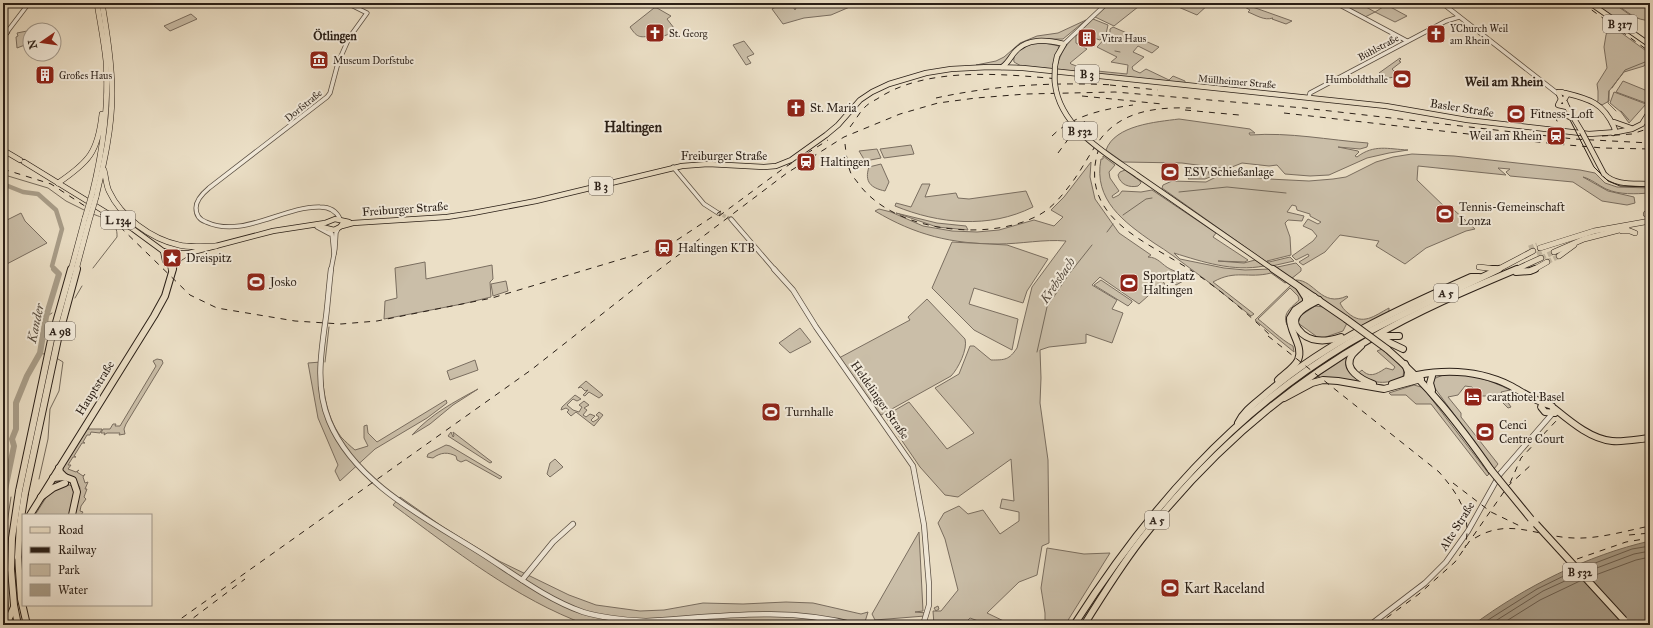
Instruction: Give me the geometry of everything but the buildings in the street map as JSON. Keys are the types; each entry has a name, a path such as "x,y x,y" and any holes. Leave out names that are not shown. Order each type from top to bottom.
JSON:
{"highway":[{"name":"A 98","path":"94,195 103,141 107,95 105,60 97,3"},
{"name":"A 98","path":"18,625 14,605 11,569 12,538 87,219 103,166 110,124 112,94 109,50 102,3"},
{"path":"58,183 79,168 99,141 107,95"},
{"path":"103,166 108,187 113,197 121,208 141,226 156,236 174,244 195,247 216,246"},
{"path":"1630,224 1540,248 1555,238 1589,228 1650,222"},
{"path":"1554,252 1578,241 1603,233 1650,222"},
{"path":"1603,233 1627,230 1636,233"},
{"path":"1560,256 1567,252 1578,241"},
{"name":"A 5","path":"1509,264 1524,251 1535,253"},
{"name":"A 5","path":"1074,625 1110,570 1149,517 1187,474 1237,425 1282,388 1347,344 1411,309 1535,253"},
{"name":"A 5","path":"1084,625 1118,571 1170,504 1208,462 1280,398 1313,374 1375,335 1404,320 1501,276 1535,253"},
{"path":"1501,276 1530,271 1547,262"},
{"path":"1479,267 1498,269"},
{"path":"1237,425 1240,417 1269,391 1299,368 1356,332 1394,312 1471,277 1481,277"},
{"path":"1298,286 1305,295 1306,302"},
{"path":"1316,299 1296,316 1295,324 1302,334 1314,340 1323,341 1335,339 1356,332"},
{"path":"1269,391 1270,387 1297,362 1299,358 1299,347 1290,328 1290,317 1306,302 1316,299"},
{"path":"1375,335 1399,336"},
{"path":"1403,349 1382,339 1365,341 1350,360 1352,370 1359,378 1370,383 1380,385 1390,384 1407,378 1420,376"},
{"path":"1405,364 1408,372 1407,378"},
{"path":"1280,398 1290,396 1310,383 1322,380 1344,381 1384,389 1420,376"},
{"path":"59,468 65,480"},
{"path":"53,478 56,480 65,480 74,484 77,492 72,514"},
{"path":"41,497 65,480"},
{"name":"A 98","path":"22,492 20,524 20,584 22,594"},
{"path":"6,625 14,605"},
{"name":"A 98","path":"25,609 27,625"}],"main road":[{"name":"B 317","path":"1590,3 1650,45"},
{"path":"3,37 5,31"},
{"path":"1011,63 1017,50 1027,43 1041,40 1054,41 1064,44"},
{"name":"B 532","path":"1064,44 1057,56 1054,83 1064,109 1073,124 1098,148 1387,349 1420,376 1491,470 1536,524 1626,622"},
{"name":"Freiburger Straße","path":"341,224 464,215 542,199 673,167 703,164 766,167 784,163 834,128 853,106 872,92 903,79 951,69 1002,67 1011,63"},
{"name":"Müllheimer Straße","path":"1011,63 1023,68 1309,97"},
{"path":"1559,92 1566,95 1578,96 1602,108 1617,127 1632,128"},
{"path":"1559,92 1561,99 1558,104 1565,107 1571,113 1604,174 1609,180 1616,182 1650,184"},
{"path":"1565,107 1564,100 1566,95"},
{"name":"Basler Straße","path":"1309,97 1401,108 1474,121 1584,133 1617,127"},
{"name":"B 3","path":"1617,127 1632,128 1641,124 1650,111"},
{"name":"L 134","path":"3,150 132,229 163,251 172,254"},
{"path":"167,260 273,231 312,225 330,220 341,224"},
{"path":"327,229 330,220"},
{"path":"312,225 327,229 341,224"},
{"path":"163,251 171,270"},
{"path":"167,260 172,254 178,258"},
{"name":"Hauptstraße","path":"31,514 154,316 164,296 171,270 178,258"},
{"path":"1420,376 1456,370 1481,374 1528,396 1542,407 1566,418 1595,436 1607,441 1650,438"},
{"path":"1420,376 1432,376 1440,372"},
{"path":"1432,376 1430,383 1432,392"},
{"path":"1542,407 1551,405 1554,413"},
{"path":"3,558 22,528"}],"street":[{"path":"5,31 29,3"},
{"name":"Dorfstraße","path":"336,212 327,208 318,207 240,226 223,228 207,224 196,213 197,205 203,193 328,95 338,63 349,38 366,13 347,3"},
{"path":"1064,44 1107,3"},
{"path":"1336,3 1407,41"},
{"path":"1442,3 1559,92"},
{"name":"Bühlstraße","path":"1309,97 1310,93 1407,41 1459,16"},
{"path":"1054,41 1067,40"},
{"path":"673,167 704,204 718,213"},
{"path":"330,220 336,212"},
{"path":"336,212 341,224 336,233 336,248 320,357 320,388 324,408 335,435 357,464 376,484 415,512 522,580 565,604 584,612 624,620 654,621 795,613 840,620 855,625"},
{"name":"Heldelinger Straße","path":"731,220 792,290 913,466 924,525 929,585 929,605 923,625"},
{"path":"312,225 327,232 331,236"},
{"path":"327,229 331,232 334,254"},
{"path":"1542,407 1544,422"},
{"name":"Alte Straße","path":"1370,625 1414,592 1446,562 1468,531 1500,474 1544,422 1554,413"},
{"path":"522,580 553,542 573,524"}],"green space":[{"path":"783,3 791,3 795,10 797,6 802,3 859,3 831,15 804,18 783,24 772,9"},
{"path":"1107,3 1143,3 1114,26 1093,16"},
{"path":"1169,3 1210,3 1197,15"},
{"path":"1355,3 1359,3 1375,12 1365,17 1347,7"},
{"path":"1375,3 1383,3 1407,16 1395,22 1375,12 1383,7"},
{"path":"1593,3 1613,3 1633,17 1617,19"},
{"path":"1615,3 1650,3 1650,20 1640,19"},
{"path":"1247,5 1292,21 1286,24 1272,19 1273,18 1266,19 1260,17 1248,12 1250,10 1243,6"},
{"path":"654,8 657,8 671,16 667,19 674,28 672,33 661,37 654,29 649,32 653,36 642,37 635,34 630,27"},
{"path":"191,14 197,19 170,31 164,26"},
{"path":"1093,19 1108,25 1106,34 1100,40 1091,37 1090,33 1083,30 1076,36 1076,43 1087,49 1070,63 1071,64 1087,70 1127,74 1128,65 1111,62 1117,57 1097,47 1110,33 1110,29 1113,27 1159,47 1152,53 1138,46 1133,52 1144,57 1132,67 1133,70 1140,73 1146,69 1169,80 1173,76 1185,81 1185,83 1056,70 1062,53 1070,41"},
{"path":"1086,20 1063,39 1043,39 1023,44 1006,64 976,65 996,61 1004,57 1020,43 1037,36 1058,33"},
{"path":"1610,26 1649,53 1650,60 1648,60 1644,66 1624,72 1609,91 1609,101 1602,105 1596,102 1598,101 1597,84 1607,68 1604,47 1606,35"},
{"path":"22,32 22,46 17,48 16,37 18,36 17,33"},
{"path":"744,41 754,54 747,57 751,63 746,65 733,45"},
{"path":"1035,41 1059,46 1053,69 1021,66 1014,62 1017,52"},
{"path":"1400,58 1401,59 1399,61 1401,62 1392,69 1399,76 1389,78 1379,73"},
{"path":"1623,81 1650,92 1650,97 1647,99 1646,103 1616,92"},
{"path":"1614,92 1646,104 1629,123 1621,112 1610,103"},
{"path":"1179,119 1250,129 1255,133 1249,133 1250,135 1294,135 1368,143 1367,147 1360,149 1338,147 1358,151 1359,152 1355,156 1357,157 1369,150 1381,148 1408,150 1367,158 1329,175 1310,176 1285,174 1277,165 1269,166 1242,163 1227,169 1182,163 1123,162 1106,150 1118,135 1127,130 1137,126"},
{"path":"911,145 914,154 884,158 880,149"},
{"path":"877,149 881,158 865,161 859,151"},
{"path":"1412,154 1454,156 1580,170 1595,173 1605,183 1617,187 1650,188 1650,193 1633,194 1617,192 1606,189 1583,177 1608,191 1634,197 1635,203 1627,205 1602,201 1573,182 1510,176 1506,172 1510,169 1498,168 1506,175 1418,166 1417,180 1449,211 1454,210 1475,229 1466,231 1426,248 1405,264 1376,246 1379,241 1340,235 1325,252 1303,265 1299,262 1309,256 1308,254 1296,260 1292,256 1313,241 1317,236 1312,230 1303,226 1308,219 1318,224 1321,222 1310,216 1310,214 1297,210 1296,206 1292,205 1287,212 1304,216 1302,221 1288,220 1285,223 1290,237 1291,255 1267,261 1269,262 1290,257 1294,261 1272,266 1162,188 1163,185 1172,181 1206,182 1216,177 1211,172 1269,179 1309,181 1333,179 1346,177 1376,162"},
{"path":"1103,156 1115,165 1109,172 1110,178 1119,191 1112,196 1113,198 1119,195 1122,191 1141,192 1152,190 1216,233 1213,237 1248,260 1245,262 1218,261 1244,263 1255,260 1264,266 1252,268 1230,267 1207,263 1174,253 1180,259 1224,268 1245,270 1270,269 1287,282 1285,283 1271,273 1263,275 1235,275 1221,278 1213,282 1254,314 1251,316 1206,280 1132,227 1122,218 1106,198 1102,186 1100,174 1101,159 1103,159"},
{"path":"1091,162 1090,177 1095,199 1119,233 1151,255 1148,257 1157,260 1187,279 1176,285 1170,280 1161,277 1165,285 1157,288 1139,304 1100,277 1092,285 1117,300 1112,309 1123,313 1112,343 1086,334 1086,343 1049,347 1040,350 1040,403 1048,460 1049,543 1042,546 1037,575 1019,582 987,613 1012,625 989,625 970,618 963,625 934,625 933,611 941,611 958,590 945,539 938,523 944,513 959,506 968,514 983,510 1000,534 1019,521 1019,512 1000,508 1002,499 1014,501 1011,459 958,497 945,495 920,467 885,416 909,402 947,449 974,433 935,388 959,374 970,346 974,346 991,360 1003,359 1012,355 1017,348 1032,287 1066,241 981,244 949,240 919,232 875,211 879,209 891,212 923,226 952,231 977,232 999,230 1034,220 1054,226 1063,217 1051,210 1064,197"},
{"path":"881,164 889,182 885,191 872,186 867,177 869,167"},
{"path":"1125,170 1140,181 1141,183 1138,186 1132,187 1121,181 1118,175 1120,172"},
{"path":"1196,170 1208,171 1210,177 1205,179 1188,179"},
{"path":"922,184 930,184 925,197 956,193 958,198 969,199 1026,191 1033,207 999,219 964,222 929,217 895,206 896,203 911,207"},
{"path":"21,213 25,221 47,243 3,266 3,222"},
{"path":"896,213 937,223 966,226 968,230 937,227"},
{"path":"952,242 1007,245 1048,259 1027,291 1023,303 974,288 969,304 1018,319 1012,350 974,330 932,288"},
{"path":"425,262 426,279 492,265 493,279 490,282 491,297 384,319 385,301 397,298 395,268"},
{"path":"1296,263 1301,268 1301,271 1291,279 1273,268"},
{"path":"1101,280 1132,302 1128,306 1094,285"},
{"path":"506,281 508,291 493,296 491,284"},
{"path":"1295,281 1303,281 1324,296 1331,299 1338,299 1347,296 1348,297 1340,303 1343,308 1353,317 1364,319 1373,317 1389,308 1389,312 1361,326"},
{"path":"1291,285 1298,290 1304,300 1290,313 1287,320 1287,325 1286,314 1299,300 1298,296 1290,288 1258,319 1279,337 1293,346 1294,352 1255,320"},
{"path":"927,299 965,339 966,343 962,359 957,369 951,376 881,415 839,358 910,320 908,317"},
{"path":"1315,306 1324,307 1347,323 1343,331 1320,339 1298,323 1300,316"},
{"path":"800,328 811,342 790,353 779,343"},
{"path":"1382,349 1402,366 1404,369 1403,377 1397,380 1380,382 1369,380 1357,374 1362,370 1371,375 1386,368 1393,370 1395,367 1377,351"},
{"path":"1348,355 1348,362 1369,384 1391,386 1312,380"},
{"path":"157,359 162,360 163,363 126,424 124,429 125,434 119,435 120,433 107,433 104,435 105,433 101,433 103,429 110,429 113,424 116,424 115,426 120,426 156,366 153,361"},
{"path":"475,360 478,370 450,380 447,371"},
{"path":"321,362 324,391 331,420 341,437 355,450 368,446 364,438 364,426 367,425 368,433 377,442 446,400 447,403 427,418 375,449 340,481 335,471 338,465 318,418 308,363"},
{"path":"1446,374 1479,378 1510,390 1501,392 1511,407 1508,408 1501,401 1490,400 1486,396 1481,396 1472,387 1465,386 1458,395 1448,397 1461,413 1461,417 1498,464 1494,469 1434,387 1432,382 1433,379"},
{"path":"586,381 603,395 599,398 589,392 585,396 583,395 588,390 585,391 581,387 578,388"},
{"path":"1414,385 1421,387 1427,393 1489,474 1487,476 1431,404 1416,404 1406,395 1391,395 1389,393"},
{"path":"478,389 453,405 430,424 412,435 435,415"},
{"path":"575,395 581,399 577,401 573,399 567,405 573,410 579,412 582,407 579,405 584,401 589,405 584,408 587,410 583,415 586,417 590,414 595,416 591,420 593,422 598,419 599,417 596,415 599,412 603,415 594,426 576,412 571,416 567,412 569,410 566,408 561,410 562,407"},
{"path":"89,427 88,429 102,429 100,433 91,432 90,435 87,435 83,442 85,443 82,443 74,456 76,457 73,457 68,465 71,465 68,469 76,472 79,470 77,472 83,476 85,474 83,477 85,483 88,482 84,497 86,499 81,506 80,511 83,512 82,514 74,514 80,488 75,478 65,475 62,469 86,429"},
{"path":"451,432 453,437 453,432 492,462 490,463 448,436"},
{"path":"446,445 502,477 500,479 466,460 461,462 457,460 456,456 450,454 444,453 433,458 427,457 428,454"},
{"path":"555,459 563,467 550,477 547,474 550,463"},
{"path":"66,485 70,485 75,490 70,514 36,514 49,493"},
{"path":"400,497 443,527 499,561 569,595 596,605 640,611 664,610 703,603 743,604 786,602 813,603 861,614 868,612 864,625 587,625 535,602 462,556 393,505"},
{"path":"919,532 923,611 915,612 927,613 925,616 875,620 872,614"},
{"path":"1047,548 1084,554 1110,553 1065,625 1045,625 1045,613 1041,588"},
{"path":"4,563 9,610 3,625 3,565"},
{"path":"938,606 939,609 936,611 934,608"}],"water":[{"path":"1650,541 1650,625 1473,625 1513,598 1557,574 1603,555"}],"waterway":[{"path":"1115,51 1120,52"},
{"name":"Krebsbach","path":"1620,77 1625,70 1650,60"},
{"name":"Krebsbach","path":"1612,88 1619,78"},
{"name":"Krebsbach","path":"1609,91 1608,103 1616,111"},
{"name":"Krebsbach","path":"1621,111 1629,120"},
{"path":"3,177 8,176 48,188 66,201 84,210"},
{"name":"Kander","path":"3,184 23,192 38,194 56,210 62,229 52,266 55,270"},
{"name":"Krebsbach","path":"1179,192 1227,187 1286,193"},
{"name":"Krebsbach","path":"1123,215 1146,199 1152,198"},
{"path":"93,214 110,221 117,232 117,237 93,268"},
{"name":"Krebsbach","path":"1107,232 1113,224"},
{"name":"Krebsbach","path":"1037,352 1047,307 1069,274 1092,245"},
{"name":"Kander","path":"3,500 14,446 12,439 16,429 16,403 27,376 40,353 46,317 59,274 55,270"},
{"path":"75,298 82,286"},
{"name":"Kander","path":"46,317 52,313"},
{"path":"325,362 329,327"},
{"name":"Kander","path":"40,353 44,354"},
{"path":"39,479 48,439 50,409 59,391 63,362 58,359"},
{"path":"3,529 7,524 11,497"}],"tunnel":[{"path":"718,213 731,219"},
{"path":"1529,248 1537,245"},
{"path":"1537,254 1544,251"},
{"path":"1541,258 1554,252"},
{"path":"1547,262 1559,256"}],"tram line":[{"path":"1557,121 1555,117 1559,115 1570,120 1594,167 1608,181 1620,186 1650,187"}],"railway":[{"path":"1582,3 1650,52"},
{"path":"850,127 866,106 897,88 918,81 941,77 990,74 1059,79"},
{"path":"936,98 1002,87 1047,84 1115,85"},
{"path":"1110,85 1158,90"},
{"path":"172,625 531,370 644,281 787,173 844,137 900,114 938,103 976,98 1026,94 1115,92 1304,108 1574,139 1650,143"},
{"path":"1082,96 1162,104"},
{"path":"1052,136 1060,129 1079,118 1101,111 1133,105"},
{"path":"845,144 848,165 852,176 874,200 894,212 917,222 942,228 968,230 993,229 1016,224 1037,216 1051,207 1074,179 1102,137 1121,121 1143,112 1167,108 1191,108"},
{"path":"1185,110 1239,115"},
{"path":"1284,113 1556,144 1603,148 1650,149"},
{"path":"1058,153 1078,126 1090,118"},
{"path":"1602,136 1632,134 1650,128"},
{"path":"719,216 784,168 828,140"},
{"path":"1099,148 1095,172 1098,193 1106,210 1120,224 1137,237 1192,271 1213,286 1272,337"},
{"path":"3,169 51,184 91,210 113,220 190,295 217,308 295,321 341,324 377,321 492,298 662,247 677,240 721,211"},
{"path":"1268,336 1439,472 1453,490 1462,507 1467,526 1465,548"},
{"path":"1510,483 1521,458 1557,420"},
{"path":"1490,511 1508,486 1532,464"},
{"path":"1453,483 1490,511"},
{"path":"1465,548 1490,511"},
{"path":"1490,511 1520,526"},
{"path":"1475,538 1488,532 1500,529 1524,530 1561,537 1583,538 1650,526"},
{"path":"1629,535 1650,533"},
{"path":"1577,559 1626,542 1644,539"},
{"path":"1377,625 1419,594 1455,562 1465,548"},
{"path":"184,625 245,579"}],"place":[{"name":"St. Georg","path":"655,33"},
{"name":"YChurch Weil am Rhein","path":"1436,34"},
{"name":"Vitra Haus","path":"1087,38"},
{"name":"Museum Dorfstube","path":"319,60"},
{"name":"Großes Haus","path":"45,75"},
{"name":"Humboldthalle","path":"1402,79"},
{"name":"St. Maria","path":"796,108"},
{"name":"Fitness-Loft","path":"1516,114"},
{"name":"Weil am Rhein","path":"1556,136"},
{"name":"Haltingen","path":"806,162"},
{"name":"ESV Schießanlage","path":"1170,172"},
{"name":"Tennis-Gemeinschaft Lonza","path":"1445,214"},
{"name":"Haltingen KTB","path":"664,248"},
{"name":"Dreispitz","path":"172,258"},
{"name":"Josko","path":"256,282"},
{"name":"Sportplatz Haltingen","path":"1129,283"},
{"name":"carathotel Basel","path":"1473,397"},
{"name":"Turnhalle","path":"771,412"},
{"name":"Cenci Centre Court","path":"1485,432"},
{"name":"Kart Raceland","path":"1170,588"}],"district":[{"name":"Ötlingen","path":"335,36"},
{"name":"Weil am Rhein","path":"1504,81"},
{"name":"Haltingen","path":"633,127"}]}
